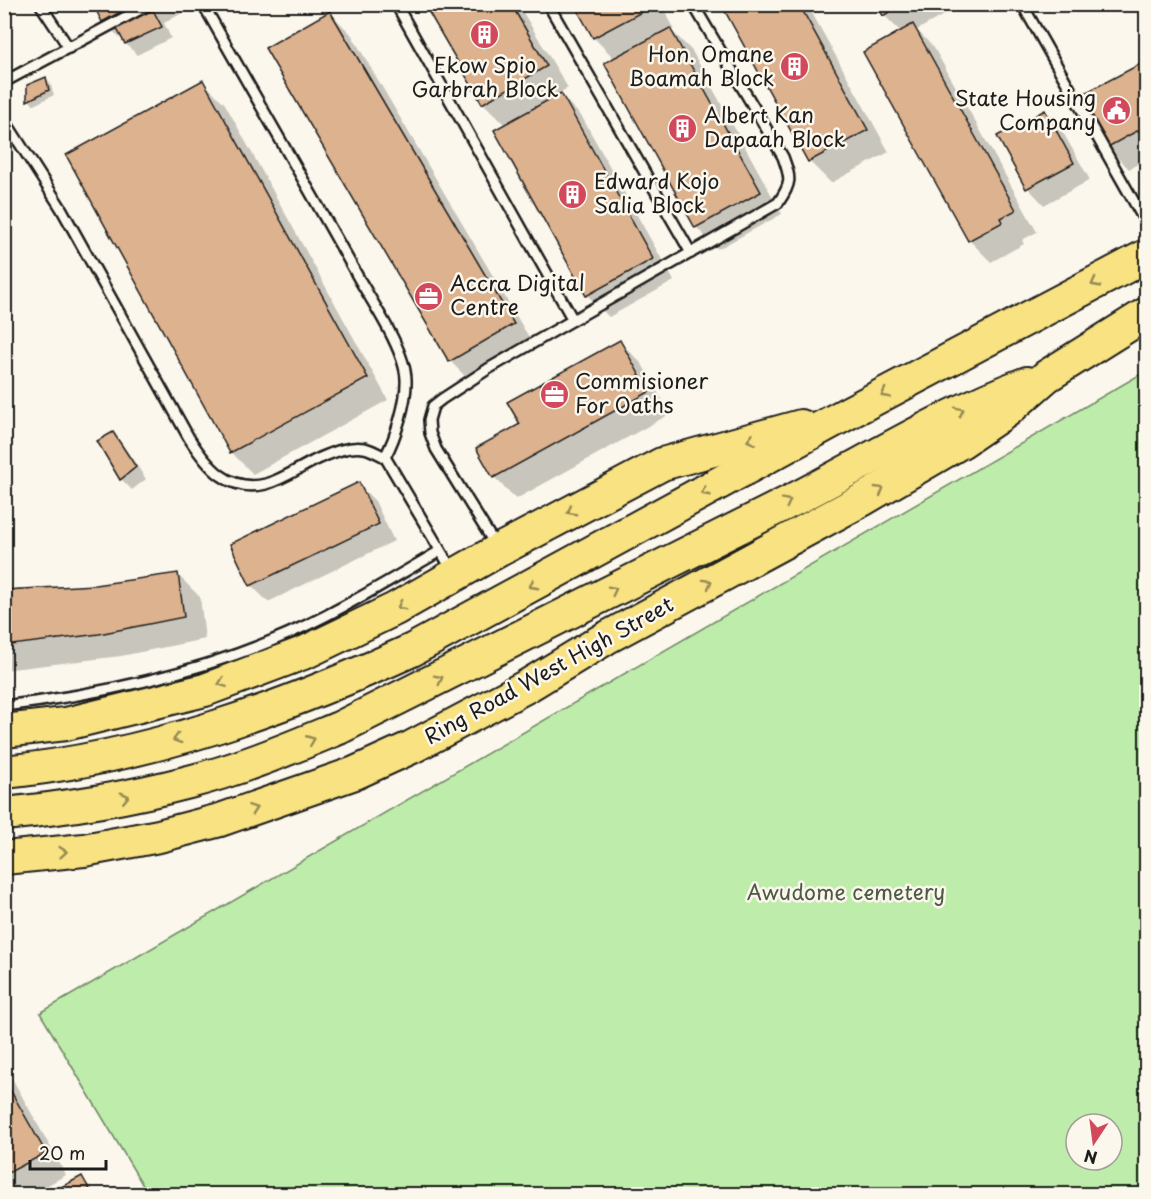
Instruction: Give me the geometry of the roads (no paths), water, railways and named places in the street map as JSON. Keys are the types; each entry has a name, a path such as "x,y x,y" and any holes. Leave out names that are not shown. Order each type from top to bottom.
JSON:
{"main road":[{"path":"4,772 147,748 250,716 370,669 412,650 848,413 1146,256"},
{"name":"Ring Road West High Street","path":"4,858 84,850 159,836 220,820 355,773 412,747 527,686 606,638 932,460 1008,410 1047,376 1146,314"},
{"name":"Ring Road West High Street","path":"4,814 117,799 190,782 261,760 339,728 845,473 949,417 986,399 1047,376"},
{"path":"4,731 66,724 205,690 306,652 336,638 448,564 499,550 662,465 848,413"}],"lane":[{"path":"40,4 69,48"},
{"path":"4,81 150,4"},
{"path":"202,4 354,269 402,359 406,378 404,401 385,457"},
{"path":"396,4 573,320"},
{"path":"548,4 691,253"},
{"path":"499,550 436,449 430,433 429,420 433,406 488,369 778,204 786,191 790,176 783,157 693,4"},
{"path":"1022,4 1146,224"},
{"path":"4,118 61,208 189,438 206,464 225,479 252,486 267,484 336,450 351,447 366,448 385,457 448,564 342,607 270,642 142,681 93,693 4,706"},
{"path":"1137,206 1146,201"}],"place":[{"name":"Ekow Spio Garbrah Block","path":"485,35"},
{"name":"Hon. Omane Boamah Block","path":"795,67"},
{"name":"State Housing Company","path":"1117,111"},
{"name":"Albert Kan Dapaah Block","path":"683,128"},
{"name":"Edward Kojo Salia Block","path":"573,194"},
{"name":"Accra Digital Centre","path":"429,296"},
{"name":"Commisioner For Oaths","path":"554,394"}],"park label":[{"name":"Awudome cemetery","path":"846,893"}]}
